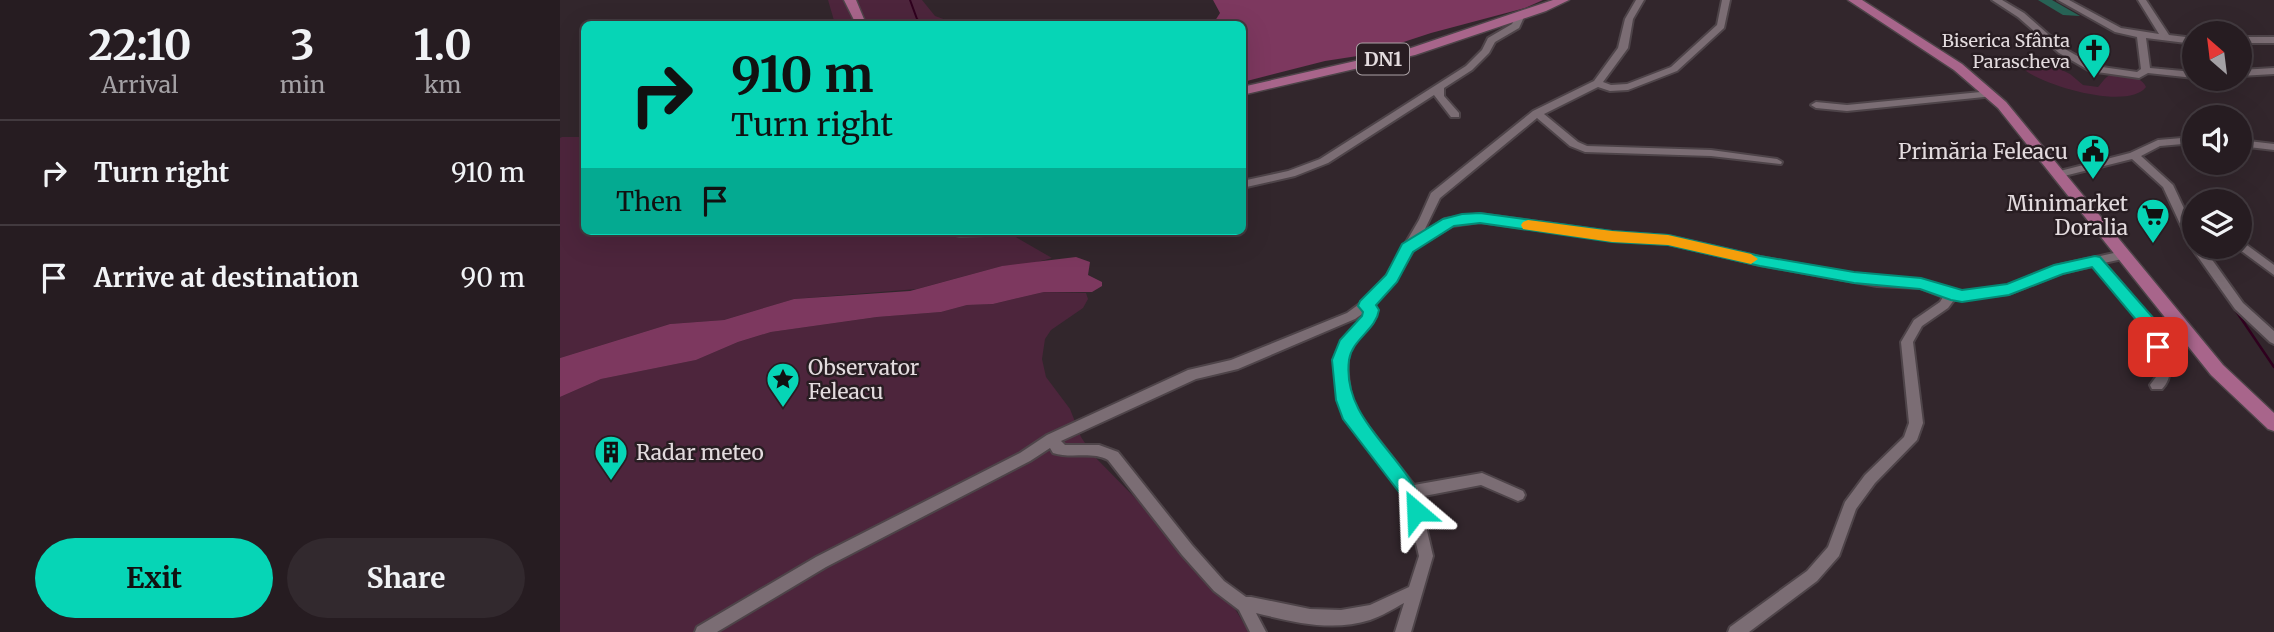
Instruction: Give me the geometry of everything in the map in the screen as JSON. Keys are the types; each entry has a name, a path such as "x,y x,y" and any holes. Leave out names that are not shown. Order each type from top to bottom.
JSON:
{"main road":[{"path":"850,0 860,21"},
{"name":"DN1","path":"1246,90 1372,62 1520,17 1563,0"},
{"path":"1854,0 1946,59 1991,94 2012,116 2217,370 2274,424"},
{"path":"1860,0 1956,62 1984,83 2018,116 2225,371 2274,417"}],"street":[{"path":"703,632 769,589 841,548 1025,457 1052,439 1193,374 1234,365 1350,316 1366,306 1391,278 1435,196 1537,113 1597,83 1623,48 1629,19 1640,0"},
{"path":"1597,83 1610,88 1628,87 1674,69 1721,26 1726,0"},
{"path":"1996,0 2021,15 2045,39 2085,66 2139,75 2146,70 2182,74"},
{"path":"2062,0 2103,24 2141,35 2182,40"},
{"path":"2141,0 2166,38"},
{"path":"1246,183 1292,174 1324,161 1469,68 1486,51 1491,40 1516,26 1520,17"},
{"path":"2141,35 2146,70"},
{"path":"2252,40 2274,40"},
{"path":"2252,73 2274,71"},
{"path":"1439,86 1439,96 1455,116"},
{"path":"1816,105 1847,108 1991,94"},
{"path":"1537,113 1574,144 1586,149 1710,153 1777,162"},
{"path":"2064,173 2134,155 2158,143 2182,141"},
{"path":"2252,144 2274,147"},
{"path":"2134,155 2160,176 2182,214"},
{"path":"2176,200 2182,205"},
{"path":"1407,248 1449,222 1480,218 1612,236 1668,240 1760,261 1877,282 1921,284 1951,295 2009,290 2059,269 2123,255"},
{"path":"2252,254 2274,271"},
{"path":"2206,259 2239,306 2274,339"},
{"path":"2095,261 2150,326 2163,367 2163,379 2157,385"},
{"path":"1736,632 1812,576 1834,551 1850,506 1870,479 1910,440 1916,423 1907,342 1918,323 1944,305 1951,295"},
{"path":"1366,306 1371,310 1370,318 1343,350 1341,360 1345,400 1357,426 1410,492 1426,556 1403,632"},
{"path":"1052,439 1058,449 1067,453 1097,449 1112,456 1187,550 1219,586 1244,605 1258,632"},
{"path":"1410,492 1482,479 1518,495"},
{"path":"1244,605 1251,604 1318,617 1345,618 1369,612 1415,593"}],"shaded area":[{"path":"828,0 922,0 935,16 949,21 834,21"},
{"path":"1213,0 1543,0 1525,8 1431,33 1364,55 1325,61 1246,81 1246,21 1215,21 1220,13"},
{"path":"2042,60 2070,74 2083,85 2098,87 2108,76 2120,74 2136,77 2146,87 2136,94 2122,97 2084,93 2047,82 2022,68 2032,61"},
{"path":"581,137 581,235 1012,235 1052,258 1026,265 1002,266 917,289 794,299 724,320 670,324 560,358 560,138"},
{"path":"1076,257 1090,262 1088,275 1102,282 1102,286 1092,292 1044,292 941,312 877,317 771,332 738,342 696,360 601,379 560,397 560,358 670,324 724,320 794,299 910,291 1002,266"},
{"path":"1044,292 1086,293 1088,299 1083,308 1051,330 1045,339 1042,359 1046,377 1070,409 1081,437 1093,455 1144,507 1176,547 1232,604 1249,632 560,632 560,397 601,379 696,360 738,342 771,332 877,317 941,312"}],"building":[{"path":"2038,0 2052,0 2080,16 2063,15"}],"waterway":[{"path":"910,0 920,21"},
{"path":"2232,305 2274,367"}],"slow traffic":[{"path":"1528,225 1668,240 1751,259"}],"place":[{"name":"Biserica Sfânta Parascheva","path":"2094,80"},
{"name":"Primăria Feleacu","path":"2093,181"},
{"name":"Minimarket Doralia","path":"2153,245"},
{"name":"Observator Feleacu","path":"783,409"},
{"name":"Radar meteo","path":"611,482"}],"route":[{"path":"1416,511 1410,492 1350,414 1345,400 1341,360 1346,344 1370,318 1372,312 1366,306 1391,278 1407,248 1449,222 1462,219 1480,218 1612,236 1668,240 1760,261 1854,278 1921,284 1951,295 1962,296 2009,290 2059,269 2095,261 2150,326 2158,347"}]}
